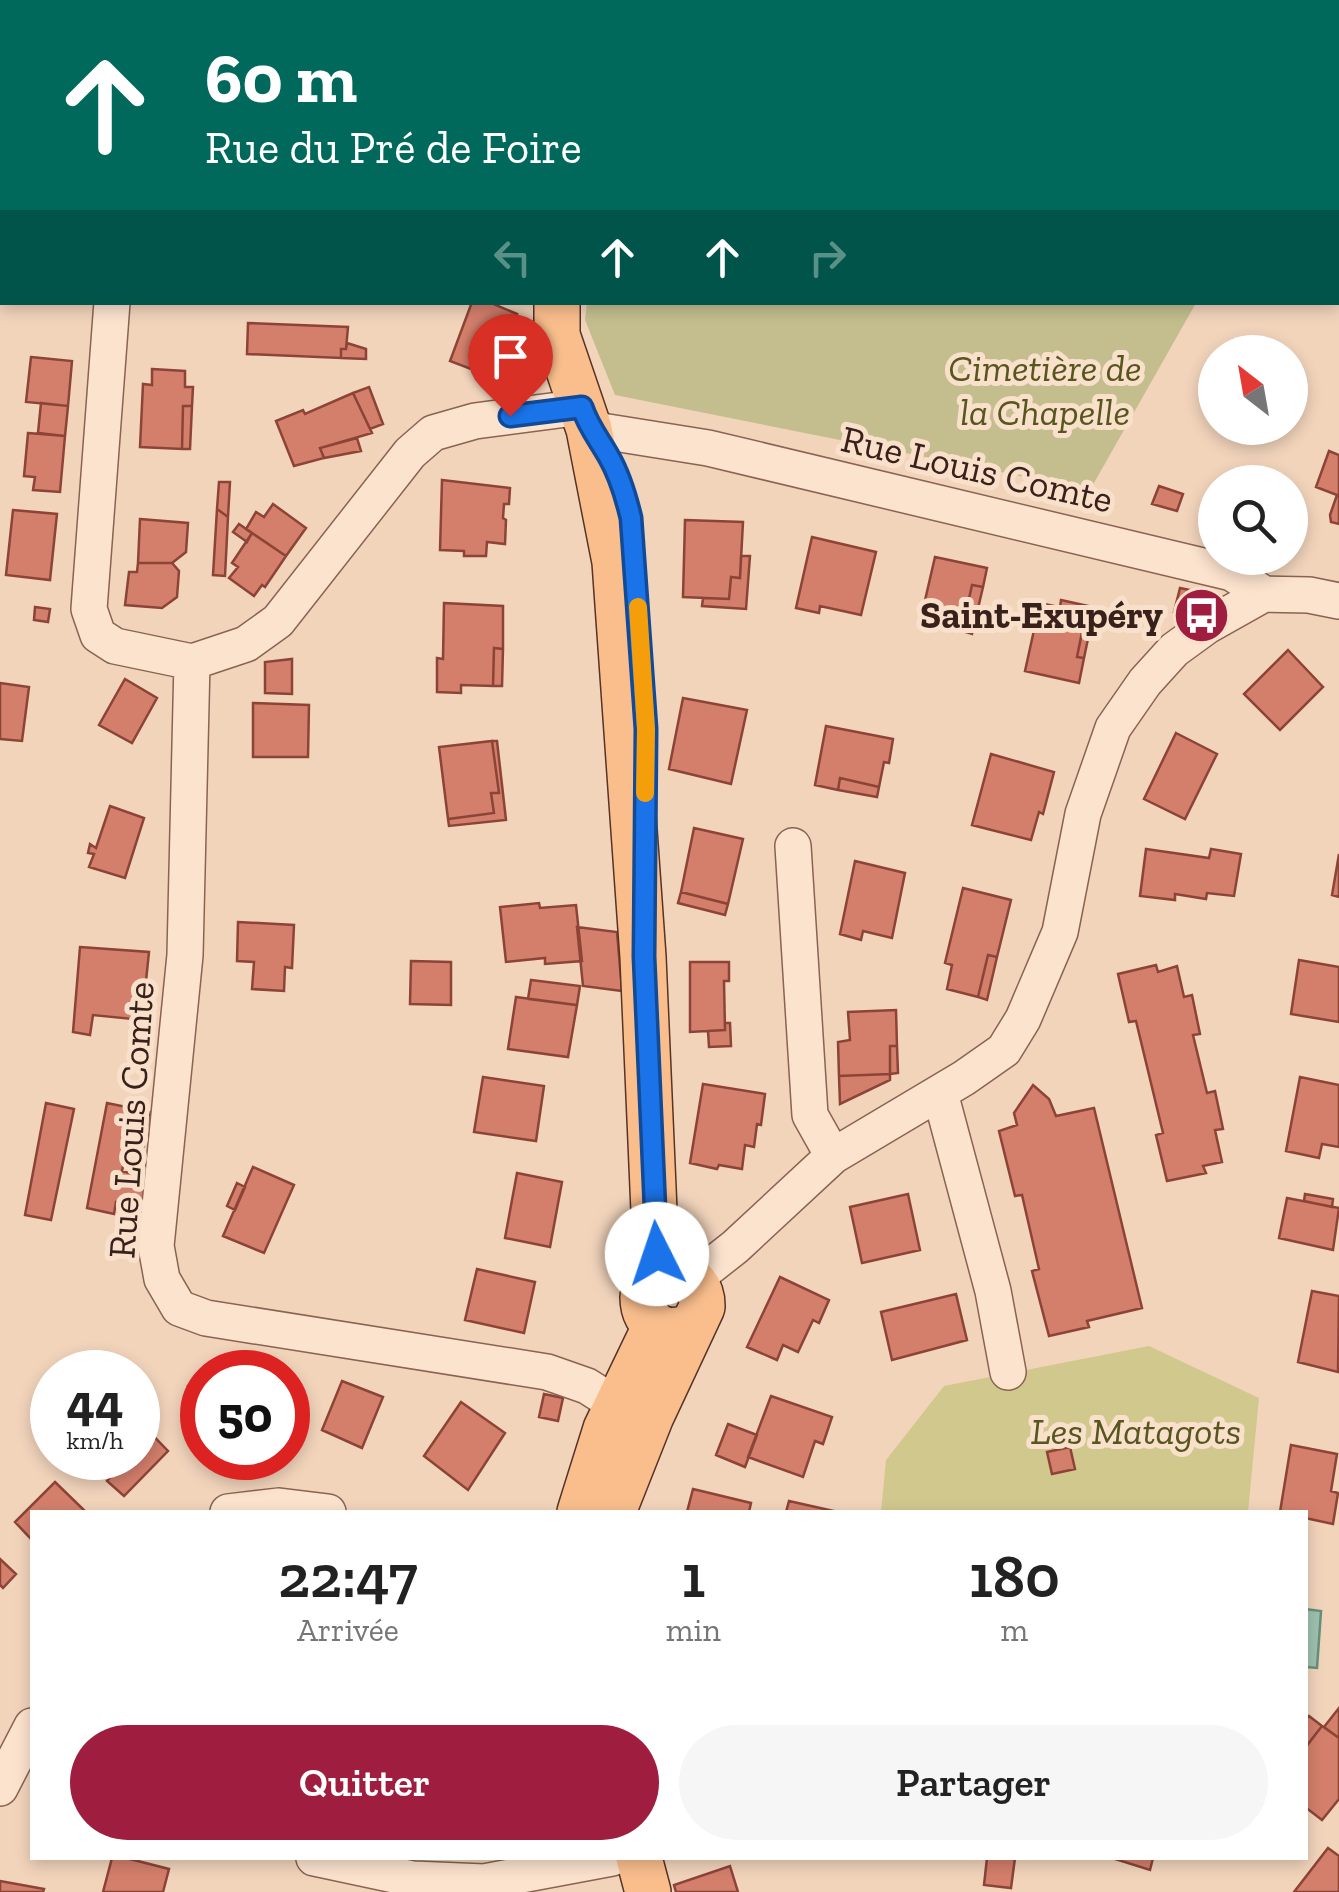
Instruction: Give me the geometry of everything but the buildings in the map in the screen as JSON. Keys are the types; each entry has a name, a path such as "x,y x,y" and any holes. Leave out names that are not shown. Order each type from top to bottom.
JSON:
{"main road":[{"path":"557,305 557,336 586,418 614,562 644,957 655,1234 657,1254 679,1277 648,1286 643,1297 643,1308 674,1326 634,1410 612,1510"},
{"path":"615,1860 625,1892"},
{"path":"640,1860 648,1892"}],"street":[{"path":"112,310 89,609 98,635 115,646 192,662"},
{"name":"Rue Louis Comte","path":"634,1410 548,1372 206,1318 179,1308 162,1279 156,1246 186,955 192,662 246,644 278,621 410,453 433,434 475,421 586,418 1232,574 1264,594 1308,595 1339,601"},
{"path":"679,1277 735,1248 833,1156 1004,1050 1023,1019 1060,932 1082,814 1113,728 1145,682 1174,650 1264,594"},
{"path":"793,846 810,1115 833,1156"},
{"path":"940,1093 994,1291 1008,1372"},
{"path":"245,1510 278,1506 311,1510"},
{"path":"30,1730 0,1788 30,1795"},
{"path":"323,1860 413,1879 484,1882 603,1860"}],"green space":[{"name":"Cimetière de la Chapelle","path":"587,305 1195,305 1090,490 615,395 585,320"},
{"name":"Les Matagots","path":"1149,1346 1259,1398 1248,1510 881,1510 886,1460 944,1386"}],"shaded area":[{"path":"1308,1609 1321,1611 1317,1668 1308,1667"}],"slow traffic":[{"path":"638,607 646,729 645,793"}],"place":[{"name":"Saint-Exupéry","path":"1202,615"}],"route":[{"path":"510,416 582,407 624,490 631,518 646,729 644,957 657,1254"}]}
